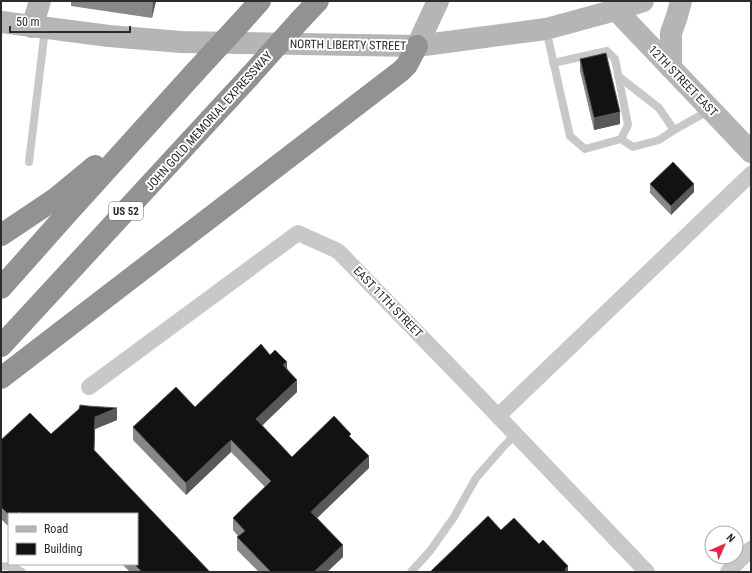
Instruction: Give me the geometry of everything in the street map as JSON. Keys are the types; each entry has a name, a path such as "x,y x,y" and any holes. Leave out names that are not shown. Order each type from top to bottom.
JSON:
{"highway":[{"path":"1,288 64,216 260,1"},
{"name":"JOHN GOLD MEMORIAL EXPRESSWAY","path":"1,346 192,140 318,1"},
{"path":"1,378 401,71 407,65 417,46"},
{"path":"1,235 55,199 151,121"}],"main road":[{"path":"38,27 40,1"},
{"path":"417,46 438,1"},
{"name":"NORTH LIBERTY STREET","path":"1,22 109,36 181,42 417,46 546,29 643,1"},
{"path":"671,68 671,33 681,1"},
{"name":"12TH STREET EAST","path":"616,10 751,152"}],"street":[{"path":"498,416 751,174"},
{"name":"EAST 11TH STREET","path":"89,386 298,233 338,251 647,572"},
{"path":"728,572 751,550"}],"lane":[{"path":"29,162 38,27"},
{"path":"546,29 570,136 585,149 621,140 633,146 659,140 710,109"},
{"path":"553,63 607,50 615,59 628,125 621,140"},
{"path":"618,76 658,108 674,130"},
{"path":"411,572 430,551 454,517 476,478 515,435"},
{"path":"1,566 6,566 22,572"}],"building":[{"path":"606,53 620,112 594,118 580,59"},
{"path":"673,162 694,184 671,206 650,184"},
{"path":"261,344 270,355 275,350 287,362 283,365 297,380 256,419 292,457 334,416 351,434 349,436 369,456 311,512 343,545 314,572 271,572 237,537 245,531 233,518 271,481 231,440 186,483 133,427 176,387 195,407"},
{"path":"80,405 117,408 95,417 94,450 210,572 142,572 135,565 138,565 138,513 19,512 8,514 1,507 1,440 30,413 51,434 79,409"},
{"path":"488,516 501,530 514,518 539,544 543,540 568,566 565,570 567,572 430,572"}]}
